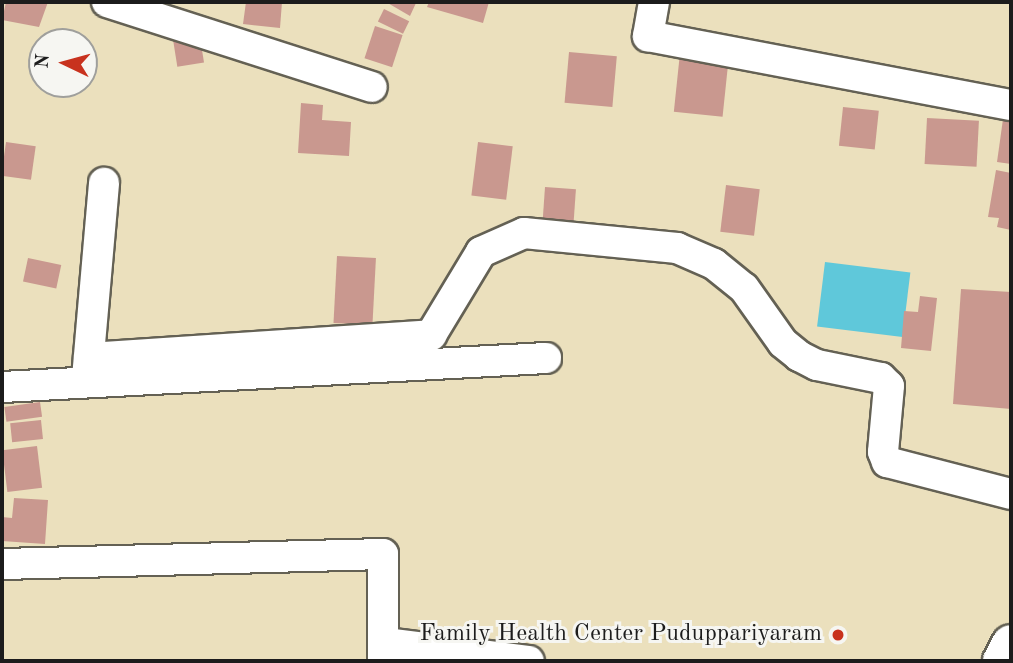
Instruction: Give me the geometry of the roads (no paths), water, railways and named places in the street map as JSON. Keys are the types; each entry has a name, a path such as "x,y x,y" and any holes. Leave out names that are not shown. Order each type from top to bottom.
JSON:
{"highway":[{"path":"1002,661 1011,644"}],"street":[{"path":"654,2 648,36 1011,105"},
{"path":"114,3 372,87"},
{"path":"88,371 104,183"},
{"path":"2,387 88,371 431,335 481,252 524,233 677,248 714,264 744,288 783,343 799,356 817,365 881,378 889,386 883,452 887,462 1011,494"},
{"path":"88,371 546,358"},
{"path":"2,565 383,554 384,652 529,661"}],"water":[{"path":"825,262 910,272 902,337 817,327"}],"place":[{"name":"Family Health Center Puduppariyaram","path":"838,635"}]}
